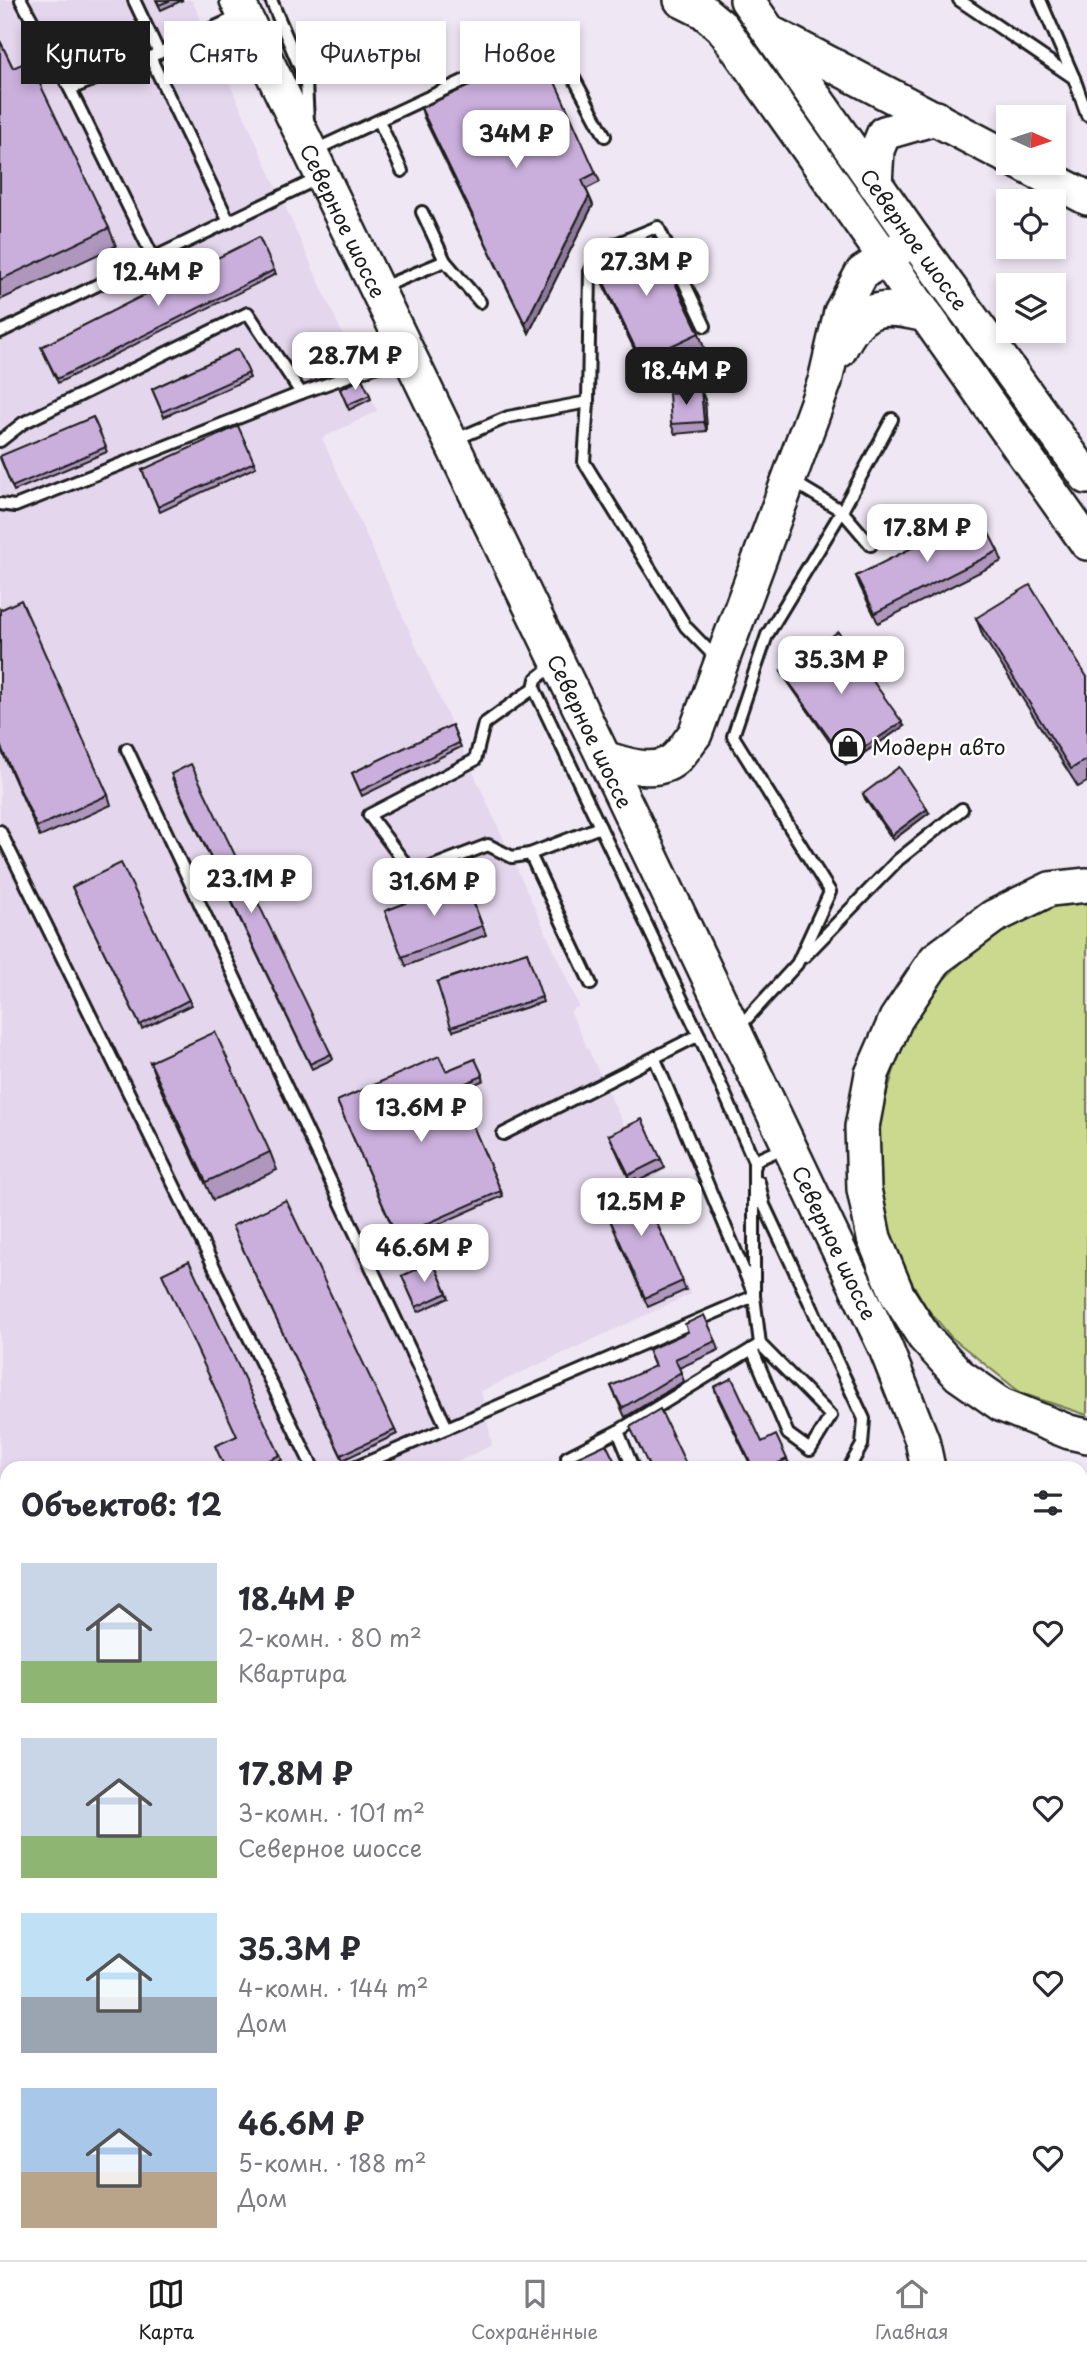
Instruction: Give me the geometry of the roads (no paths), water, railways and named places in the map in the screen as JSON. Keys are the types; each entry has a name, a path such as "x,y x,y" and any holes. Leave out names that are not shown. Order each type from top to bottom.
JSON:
{"main road":[{"name":"Северное шоссе","path":"681,0 704,11 722,27 1087,543"},
{"name":"Северное шоссе","path":"747,0 914,239 1087,477"},
{"name":"Северное шоссе","path":"250,5 316,165 604,758 886,1349 922,1440 926,1461"},
{"path":"772,34 996,150"},
{"path":"876,184 877,150 884,133 936,118"},
{"path":"1046,175 1086,193"},
{"path":"604,758 638,768 659,766 676,759 695,734 825,381 841,313 862,273 914,239"},
{"path":"825,381 851,328 862,317 882,308 903,309 926,315"},
{"path":"1087,885 1050,888 993,917 936,959 896,1019 872,1074 862,1127 864,1189 874,1238 898,1296 924,1337 959,1375 1002,1405 1069,1432 1087,1436"}],"lane":[{"path":"21,0 70,89 153,257"},
{"path":"134,0 155,55 229,222"},
{"path":"959,0 1074,78"},
{"path":"1040,0 1087,115"},
{"path":"70,89 155,55 250,5"},
{"path":"0,332 229,222 379,121 553,39 605,136"},
{"path":"379,121 402,171"},
{"path":"422,212 445,261 480,302"},
{"path":"705,326 659,227 611,246 590,270 588,402 584,463 687,627 720,662"},
{"path":"378,289 445,261"},
{"path":"0,441 23,423 248,313 301,393"},
{"path":"0,504 15,506 301,393 409,355"},
{"path":"451,441 508,417 588,402"},
{"path":"797,964 830,892 733,736 767,635 842,511 892,419"},
{"path":"790,480 842,511 871,545"},
{"path":"557,662 536,679 534,688 699,1035 754,1160 764,1205 864,1419 862,1445 853,1461"},
{"path":"534,688 484,724 475,761 369,815 414,874 488,845 512,857 530,854 600,827"},
{"path":"127,749 447,1428"},
{"path":"734,1033 898,860 962,809"},
{"path":"0,831 310,1461"},
{"path":"530,854 590,984"},
{"path":"503,1134 699,1035"},
{"path":"655,1059 754,1296"},
{"path":"754,1160 788,1146"},
{"path":"754,1160 756,1347 788,1434 810,1450 831,1416 756,1347"},
{"path":"370,1461 754,1296"},
{"path":"567,1461 567,1457 618,1431 756,1347"},
{"path":"618,1431 630,1461"}],"place":[{"name":"Модерн авто","path":"848,746"}]}
